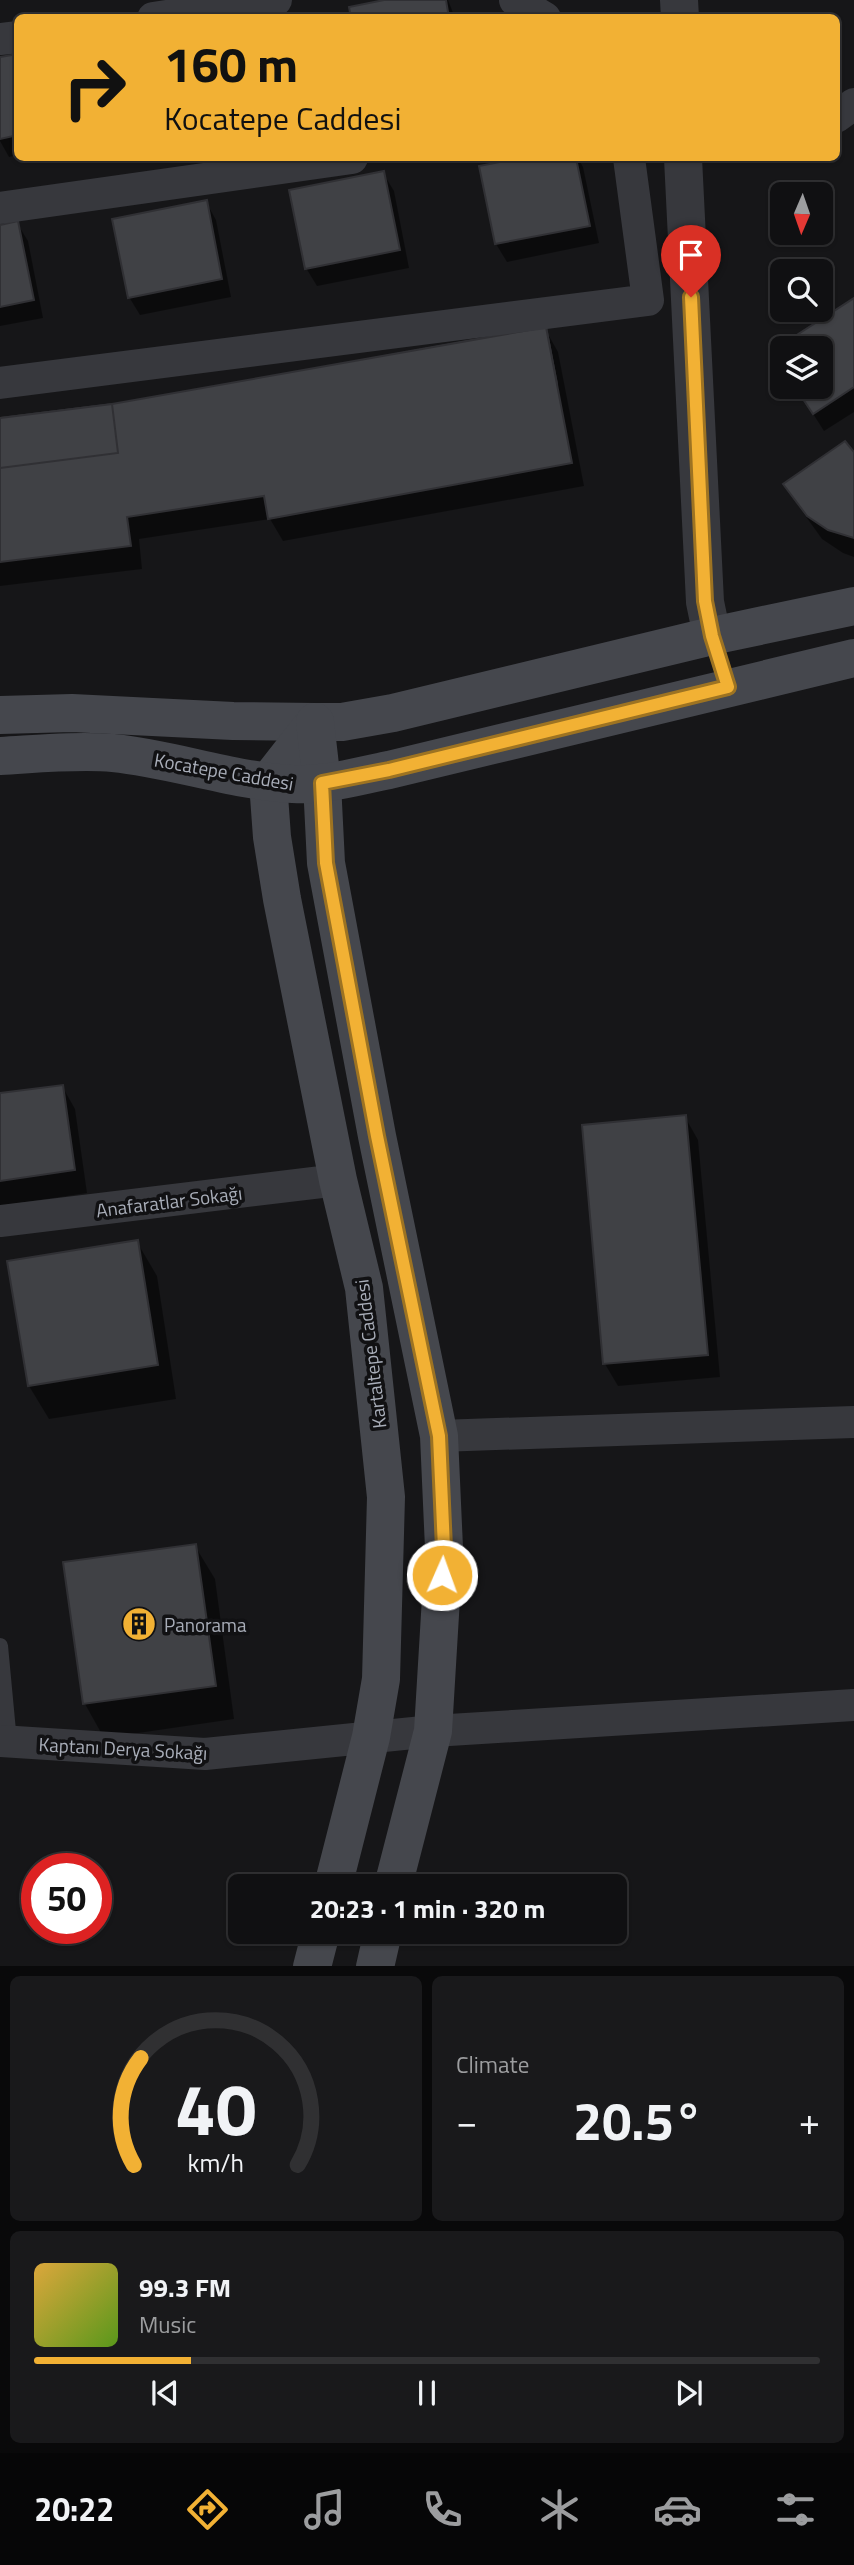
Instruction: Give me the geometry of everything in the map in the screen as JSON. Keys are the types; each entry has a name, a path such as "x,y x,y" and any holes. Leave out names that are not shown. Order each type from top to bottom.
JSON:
{"main road":[{"path":"0,715 72,713 233,721 342,722 393,713 712,636 854,606"},
{"path":"712,636 728,687"},
{"name":"Kocatepe Caddesi","path":"0,756 111,753 166,760 268,782 295,785 322,783 389,770 854,658"},
{"path":"268,782 315,722"},
{"path":"315,722 322,783 326,863 377,1136 439,1436 444,1548 433,1731 396,1874"},
{"name":"Kartaltepe Caddesi","path":"268,782 272,837 282,899 338,1180 364,1289 386,1497 381,1679 371,1737 336,1874"},
{"path":"312,1966 318,1944"},
{"path":"375,1966 380,1944"}],"street":[{"path":"180,14 276,0"},
{"path":"515,0 538,14"},
{"path":"0,208 331,161"},
{"path":"0,383 648,300 629,161"},
{"path":"683,161 705,601 712,636"},
{"name":"Anafaratlar Sokağı","path":"0,1221 338,1180"},
{"path":"439,1436 854,1422"},
{"name":"Kaptanı Derya Sokağı","path":"4,1742 205,1754 433,1731 854,1705"}],"lane":[{"path":"0,1646 4,1742"}],"building":[{"path":"384,0 446,0 448,14 350,14 349,7"},
{"path":"14,55 14,136 0,139 0,57"},
{"path":"505,161 577,161 590,226 495,244 479,166"},
{"path":"384,171 400,250 305,269 289,190"},
{"path":"207,200 222,279 128,298 112,219"},
{"path":"18,221 34,300 0,307 0,225"},
{"path":"854,298 854,387 813,414 803,399 833,399 833,336 795,336 817,322 833,322 833,312"},
{"path":"546,327 557,384 253,440 242,382"},
{"path":"546,327 572,463 268,519 264,496 127,517 131,546 0,562 0,418 112,404"},
{"path":"112,404 118,453 0,468 0,418"},
{"path":"845,441 854,452 854,538 828,530 807,516 783,484"},
{"path":"63,1085 75,1170 0,1181 0,1093"},
{"path":"686,1115 708,1355 603,1364 582,1125"},
{"path":"138,1240 158,1365 28,1386 7,1261"},
{"name":"Panorama","path":"196,1544 216,1686 83,1704 63,1562"}],"place":[{"name":"Panorama","path":"139,1624"}],"route":[{"path":"442,1575 444,1548 439,1436 377,1136 326,863 322,783 389,770 728,687 712,636 705,601 691,297"}]}
